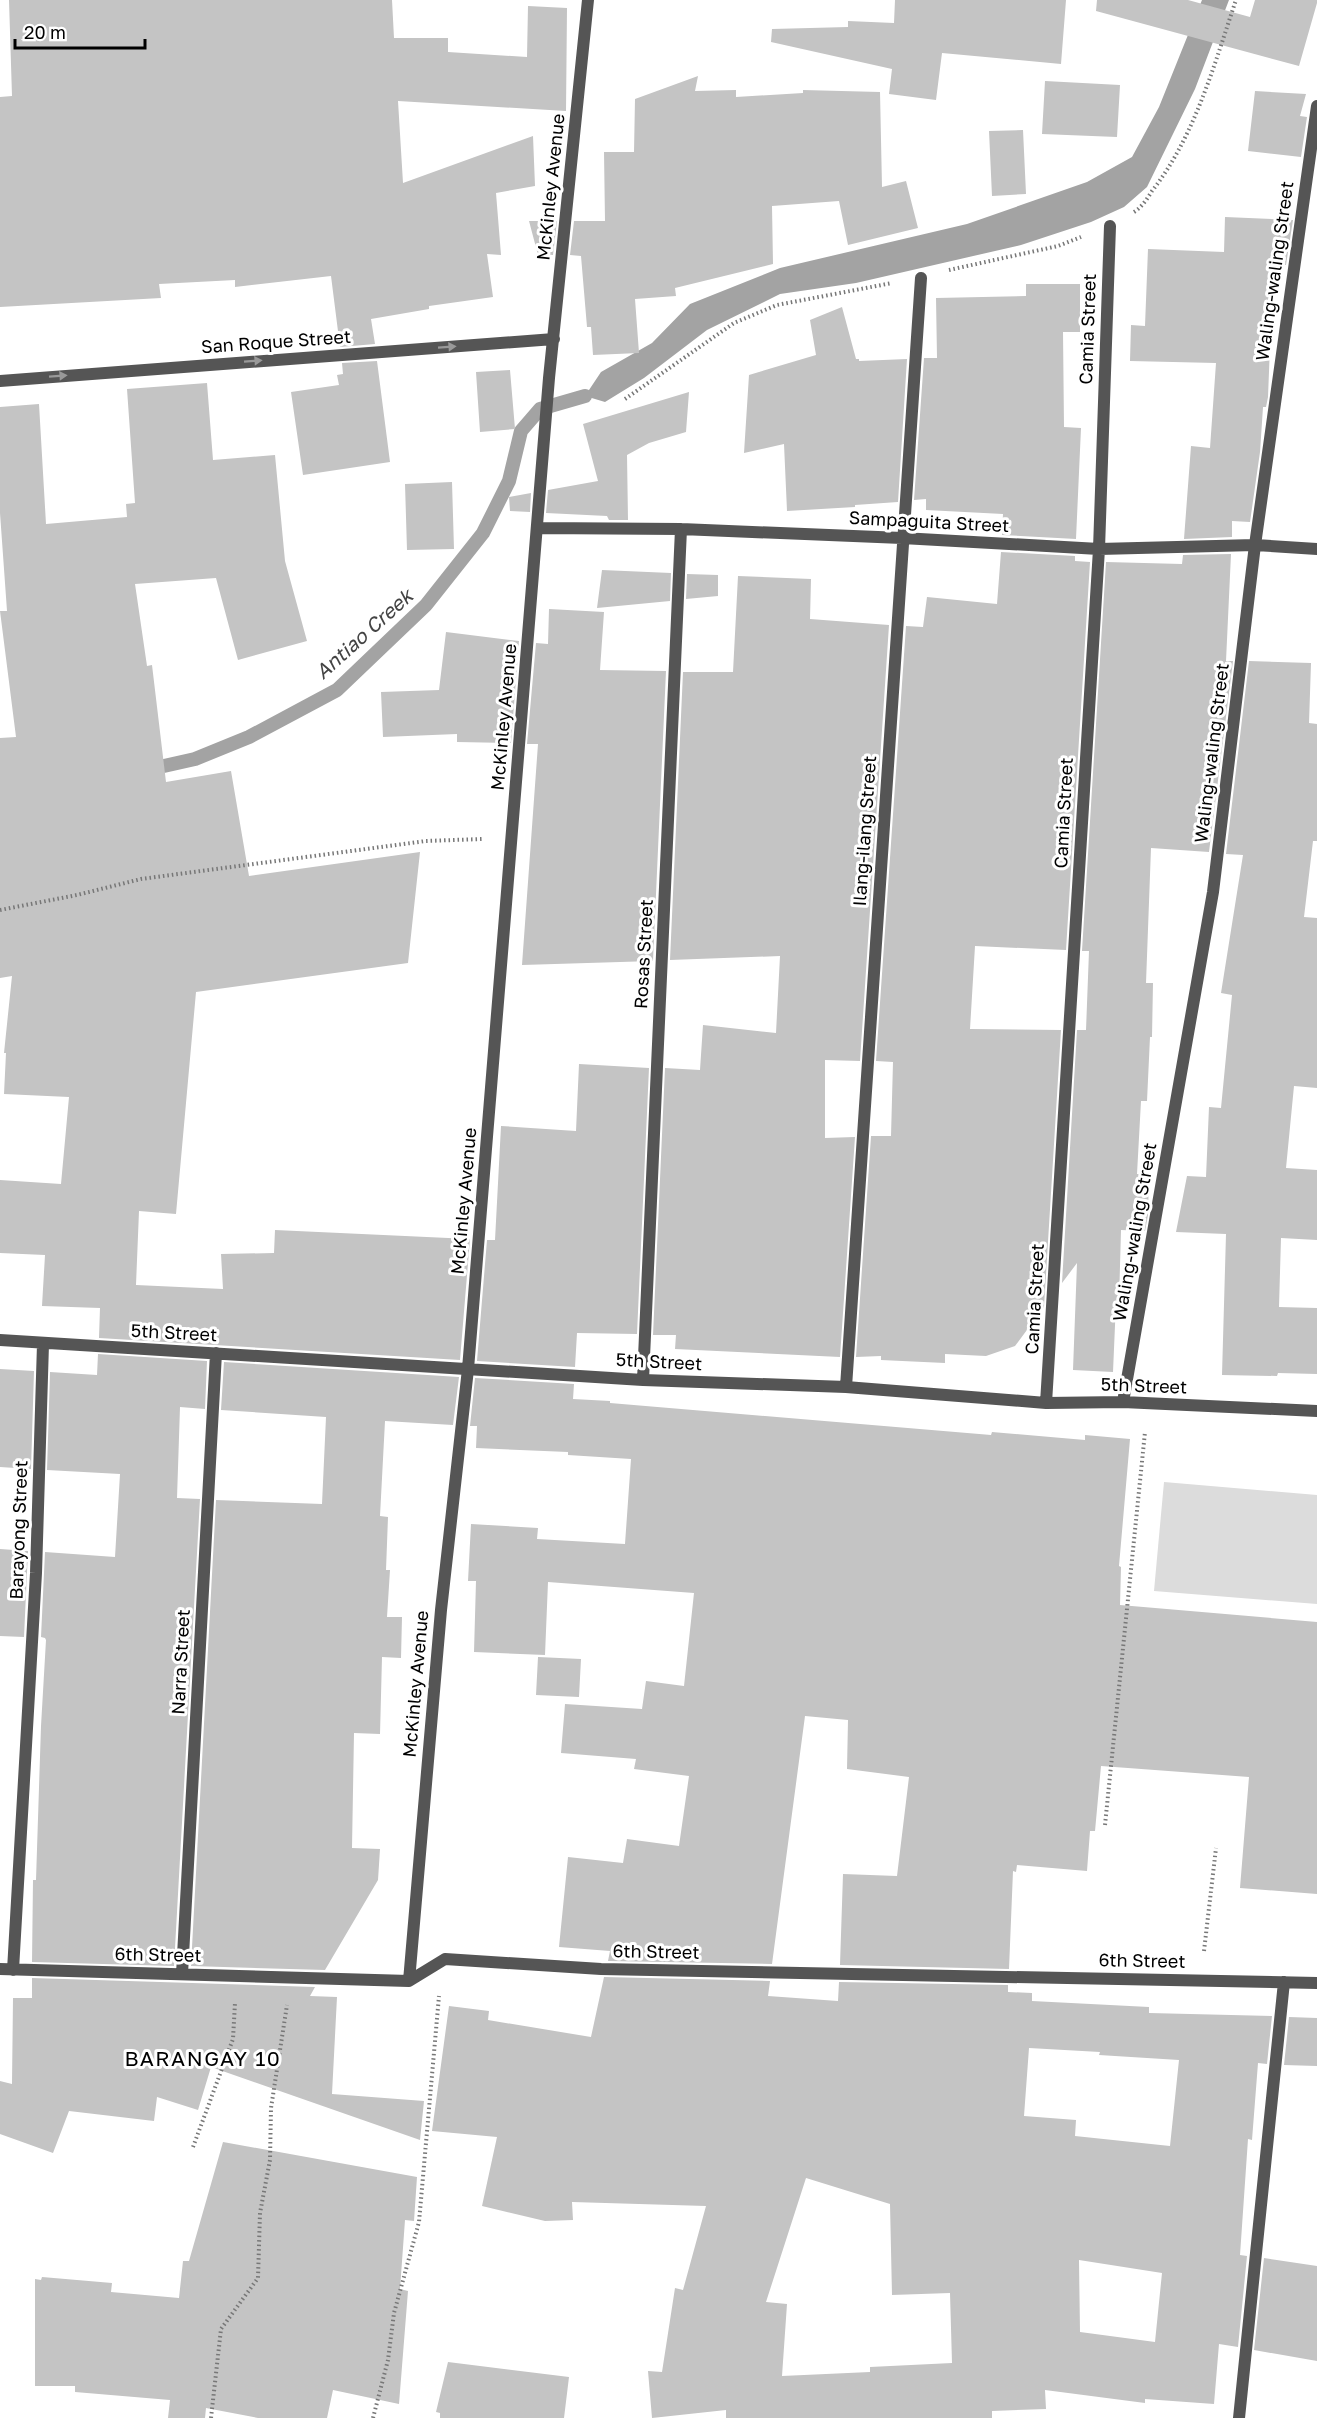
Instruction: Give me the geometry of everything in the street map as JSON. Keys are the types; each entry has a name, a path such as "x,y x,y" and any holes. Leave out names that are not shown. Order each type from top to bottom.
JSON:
{"street":[{"name":"McKinley Avenue","path":"409,1981 441,1610 468,1369 549,378 588,0"},
{"name":"Waling-waling Street","path":"1124,1402 1213,892 1255,545 1317,106"},
{"name":"Camia Street","path":"1046,1403 1099,549 1110,226"},
{"name":"Ilang-ilang Street","path":"846,1387 921,278"},
{"name":"San Roque Street","path":"0,381 554,339"},
{"name":"Sampaguita Street","path":"538,528 681,529 1099,549 1255,545 1317,549"},
{"name":"Rosas Street","path":"643,1380 681,529"},
{"name":"5th Street","path":"0,1340 643,1380 846,1387 1046,1403 1124,1402 1317,1411"},
{"name":"Barayong Street","path":"13,1970 36,1573 43,1344"},
{"name":"Narra Street","path":"182,1974 216,1353"},
{"name":"6th Street","path":"445,1959 601,1968 1317,1983"},
{"path":"409,1981 445,1959"},
{"name":"6th Street","path":"0,1969 409,1981"},
{"path":"1239,2418 1284,1982"}],"path":[{"path":"625,399 734,323 777,305 921,278 1058,246 1110,226 1139,209 1165,173 1190,127 1236,0"},
{"path":"0,910 77,895 141,879 311,855 426,841 512,840"},
{"path":"1105,1825 1148,1404"},
{"path":"1201,1980 1216,1848"},
{"path":"373,2418 388,2360 394,2313 419,2222 437,2013 445,1959"},
{"path":"193,2147 233,2038 237,1975"},
{"path":"211,2418 221,2329 258,2278 260,2212 270,2160 272,2108 290,1977"}],"shaded area":[{"path":"1202,0 1229,0 1195,89 1147,187 1124,207 1091,222 1021,245 856,283 780,294 707,330 644,378 605,402 585,396 601,372 652,343 690,304 780,268 967,224 1087,182 1132,157 1159,107"},
{"path":"1164,1482 1317,1495 1317,1604 1154,1591"}],"building":[{"path":"9,0 392,0 394,38 448,38 448,52 527,57 528,6 567,8 566,111 398,101 403,183 533,136 535,186 496,193 501,255 487,254 493,297 429,306 429,309 371,319 375,344 340,347 331,276 235,287 235,280 159,284 161,298 0,307 0,97 12,96"},
{"path":"895,0 1066,0 1061,64 942,53 936,100 889,94 892,69 771,42 772,29 848,27 848,21 894,23"},
{"path":"1097,0 1188,0 1250,17 1255,0 1317,0 1317,3 1299,66 1096,11"},
{"path":"698,76 695,91 736,90 736,97 803,93 803,90 880,92 882,187 906,181 918,228 848,245 839,201 772,206 773,264 675,288 676,296 635,299 639,353 593,355 591,327 587,327 581,256 570,255 574,221 605,221 604,152 634,152 635,99"},
{"path":"1045,81 1120,85 1117,137 1042,134"},
{"path":"1255,91 1306,94 1300,116 1307,117 1301,157 1248,151"},
{"path":"1023,130 1026,194 992,196 989,131"},
{"path":"1225,217 1293,220 1286,265 1274,264 1268,346 1270,346 1268,397 1266,407 1263,407 1260,452 1250,522 1232,521 1232,537 1184,539 1191,446 1210,448 1216,363 1130,361 1131,325 1145,326 1148,249 1224,252"},
{"path":"529,221 557,221 553,255 538,255"},
{"path":"1026,284 1080,284 1080,332 1063,332 1064,427 1081,428 1076,539 1002,535 1003,514 926,510 926,499 914,500 924,358 937,358 936,298 1026,296"},
{"path":"842,307 856,359 859,361 907,359 898,502 787,511 784,444 744,453 749,375 816,355 810,320"},
{"path":"377,361 390,462 303,475 291,392 339,385 337,375 343,374 342,363"},
{"path":"510,370 515,429 480,432 476,372"},
{"path":"207,383 213,460 275,455 285,561 307,641 238,660 216,578 135,584 147,666 152,665 166,782 231,771 249,876 420,852 408,963 196,992 176,1214 139,1211 136,1285 223,1289 221,1254 274,1253 275,1230 470,1239 460,1360 99,1338 100,1308 42,1306 45,1255 0,1253 0,1180 61,1184 69,1097 4,1094 6,1053 4,1053 12,976 0,978 0,738 16,737 0,611 7,611 0,513 0,407 39,404 46,524 127,517 126,504 135,503 127,389"},
{"path":"689,392 686,432 649,443 627,455 628,520 609,520 607,516 546,513 548,490 598,481 583,424"},
{"path":"452,482 454,549 407,550 405,484"},
{"path":"531,493 530,512 510,511 509,497"},
{"path":"1001,552 1075,556 1075,561 1090,562 1066,950 975,946 970,1029 1061,1030 1044,1307 1015,1346 986,1356 945,1354 945,1363 881,1360 881,1356 856,1357 871,1136 891,1136 893,1062 876,1061 906,626 923,627 927,597 997,604"},
{"path":"1231,554 1226,661 1233,661 1209,852 1151,848 1146,983 1153,983 1152,1037 1150,1037 1147,1101 1141,1101 1137,1174 1149,1174 1148,1215 1145,1231 1121,1230 1119,1302 1116,1302 1113,1372 1073,1370 1077,1263 1062,1283 1077,1030 1086,1030 1089,951 1082,951 1106,562 1182,564 1183,555"},
{"path":"602,570 671,573 670,601 597,608"},
{"path":"687,574 718,575 718,596 686,599"},
{"path":"738,576 811,579 810,619 889,625 860,1061 825,1060 825,1138 855,1137 840,1357 675,1349 676,1335 653,1335 665,1068 700,1070 703,1025 776,1033 780,956 670,960 683,672 733,672"},
{"path":"549,609 604,612 600,670 666,671 653,961 522,965 538,744 527,744 536,643 548,644"},
{"path":"446,632 519,641 511,743 457,742 457,734 383,737 381,692 439,690"},
{"path":"1249,661 1311,663 1309,723 1317,724 1317,841 1313,841 1304,917 1317,918 1317,1088 1294,1086 1286,1168 1317,1170 1317,1240 1281,1238 1279,1307 1317,1308 1317,1374 1222,1375 1226,1234 1176,1232 1187,1176 1206,1177 1209,1107 1221,1108 1232,995 1221,993 1243,855 1226,854"},
{"path":"579,1064 649,1068 637,1334 577,1333 575,1367 477,1361 487,1240 495,1240 501,1126 576,1131"},
{"path":"98,1354 207,1361 205,1409 180,1407 177,1498 200,1499 174,1966 32,1962 33,1880 36,1880 46,1640 41,1637 45,1552 115,1557 120,1474 47,1470 50,1372 97,1375"},
{"path":"224,1362 459,1377 453,1425 385,1421 380,1516 388,1517 386,1570 390,1570 387,1617 402,1617 401,1658 382,1657 380,1734 354,1733 352,1848 380,1849 378,1880 325,1970 191,1966 216,1500 322,1504 326,1417 221,1410"},
{"path":"0,1369 34,1371 31,1469 0,1467"},
{"path":"475,1378 574,1384 573,1399 610,1401 610,1403 991,1435 992,1432 1085,1440 1085,1435 1130,1439 1119,1566 1121,1567 1120,1605 1317,1622 1317,1894 1240,1888 1249,1777 1101,1766 1095,1831 1090,1831 1087,1871 1017,1865 1016,1872 1013,1871 1009,1969 840,1965 843,1874 897,1876 909,1777 847,1769 848,1720 805,1716 772,1964 608,1961 610,1951 559,1947 568,1857 623,1863 627,1839 679,1846 689,1776 634,1769 636,1759 561,1753 565,1704 642,1709 646,1681 684,1686 694,1593 548,1582 545,1655 474,1652 476,1581 468,1581 471,1524 538,1528 537,1539 625,1544 631,1459 568,1455 568,1452 476,1448 477,1426 470,1426"},
{"path":"0,1549 28,1551 24,1637 0,1636"},
{"path":"538,1657 581,1659 579,1697 536,1695"},
{"path":"604,1977 770,1981 768,1996 838,2001 839,1982 1008,1985 1008,1992 1032,1993 1032,2001 1149,2007 1149,2013 1272,2016 1267,2064 1258,2063 1252,2140 1248,2139 1240,2255 1247,2256 1238,2347 1219,2344 1214,2404 1145,2399 1145,2403 1045,2390 1046,2409 992,2411 992,2418 726,2418 726,2410 652,2418 648,2371 662,2372 675,2288 683,2290 706,2206 572,2202 573,2220 545,2221 482,2206 497,2137 432,2131 449,2006 489,2011 488,2020 591,2037","holes":["1029,2048 1179,2060 1170,2146 1075,2136 1076,2120 1024,2116","806,2178 890,2204 892,2295 950,2293 952,2363 870,2367 870,2372 782,2376 787,2304 766,2302","1079,2260 1162,2273 1155,2342 1080,2332"]},
{"path":"32,1978 315,1987 310,1996 337,1997 332,2094 424,2101 420,2140 211,2067 198,2110 157,2097 154,2121 69,2111 53,2153 0,2134 0,2081 12,2084 13,1998 32,1998"},
{"path":"1289,2017 1317,2018 1317,2066 1284,2065"},
{"path":"223,2142 417,2177 414,2221 405,2220 400,2289 408,2291 399,2404 333,2390 327,2418 258,2418 206,2408 205,2418 168,2418 170,2400 75,2392 75,2386 35,2386 35,2279 41,2280 42,2277 112,2283 111,2292 179,2298 183,2261 189,2261"},
{"path":"1264,2258 1317,2266 1317,2361 1254,2350"},
{"path":"448,2362 569,2377 564,2418 440,2418 440,2413 436,2412"}],"waterway":[{"name":"Antiao Creek","path":"146,770 195,759 249,737 337,690 426,605 483,533 509,481 521,431 540,409 585,396"}],"district":[{"name":"BARANGAY 10","path":"203,2059"}]}
